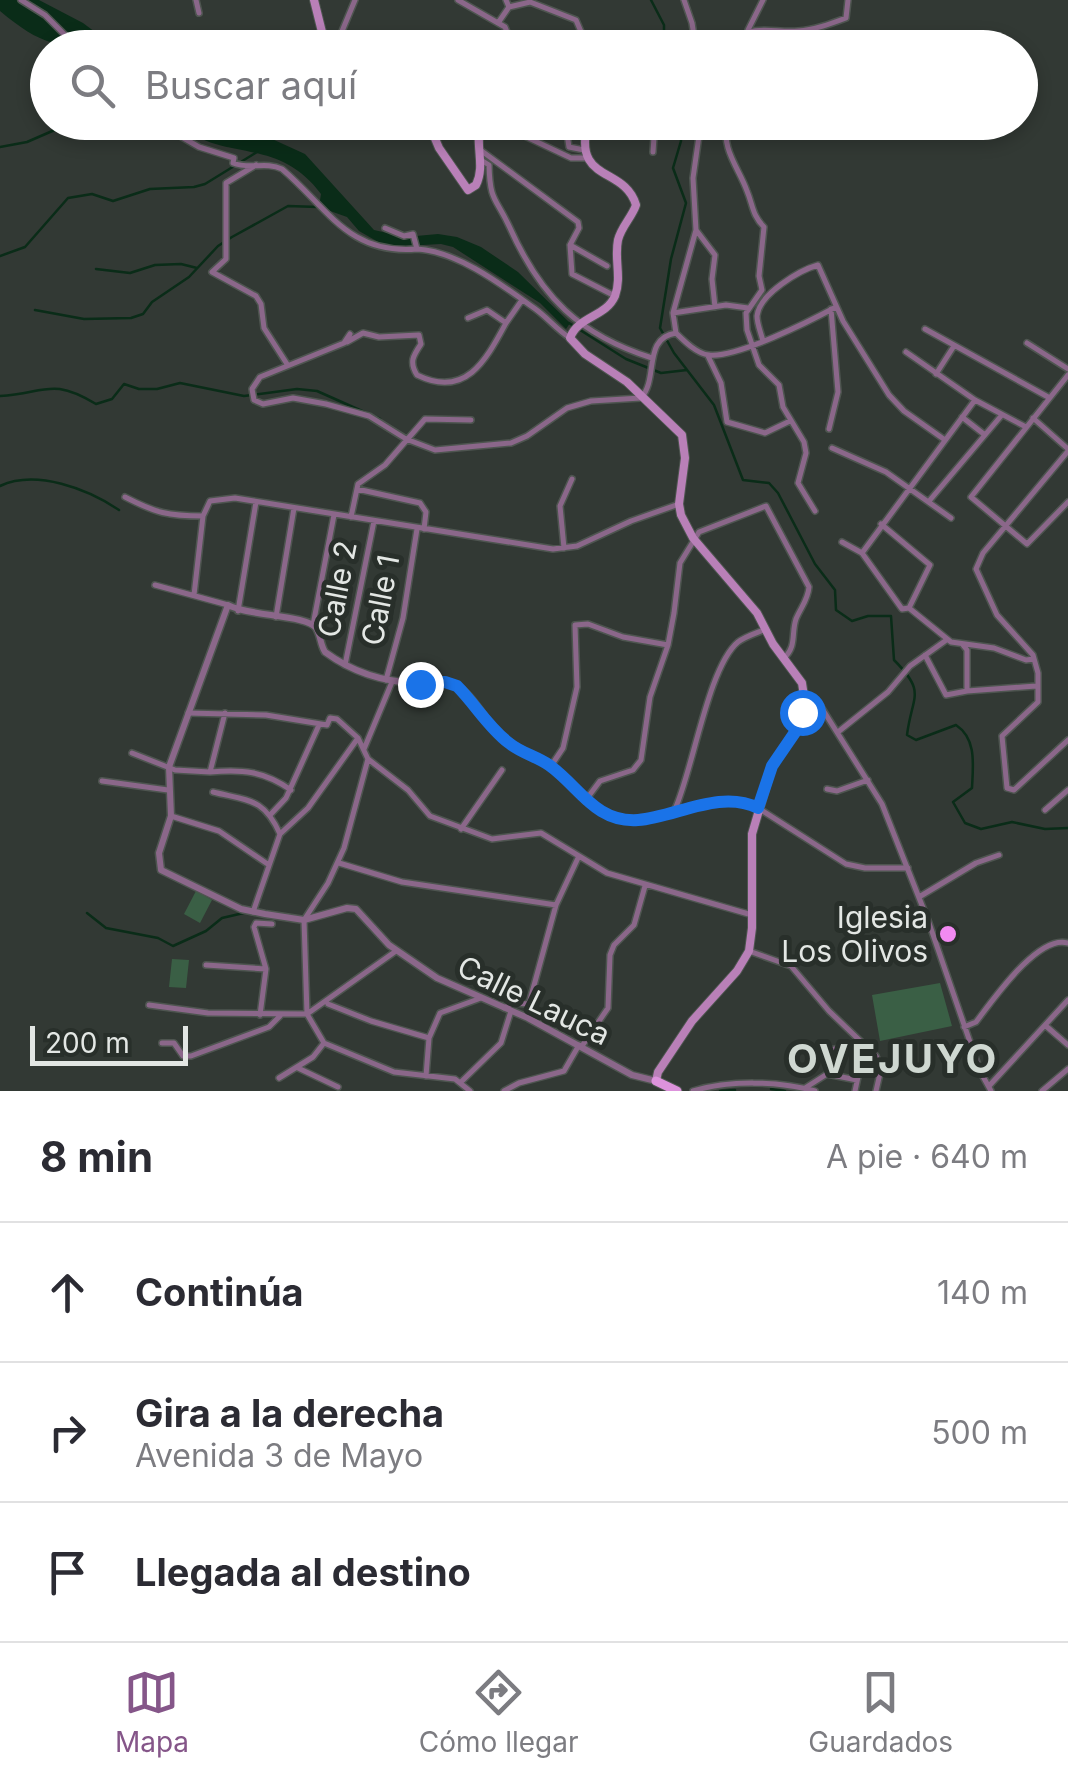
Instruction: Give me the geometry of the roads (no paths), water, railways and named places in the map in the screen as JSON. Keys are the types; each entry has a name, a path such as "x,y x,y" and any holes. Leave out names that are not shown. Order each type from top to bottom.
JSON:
{"main road":[{"path":"314,0 322,30"},
{"path":"436,140 464,188 472,188 479,181 480,140"},
{"path":"586,140 585,154 598,171 627,189 635,200 635,210 618,242 619,270 614,296 604,309 574,330 584,354 627,382 682,434 685,458 679,504 693,538 750,602 802,684 804,696 800,725 772,766 758,808 750,857 752,915 748,951 736,971 692,1021 658,1072 656,1081 676,1091"}],"street":[{"path":"21,0 46,15 61,30"},
{"path":"196,0 199,13"},
{"path":"342,30 355,0"},
{"path":"458,0 505,30"},
{"path":"684,0 693,30"},
{"path":"750,30 764,0"},
{"path":"804,30 846,18 848,0"},
{"path":"498,23 508,4 530,2 576,20 580,30"},
{"path":"186,140 234,158 236,165 282,169 351,235 390,251 416,248 443,253 574,330 652,361"},
{"path":"532,140 570,158 585,154"},
{"path":"568,140 569,147 585,154"},
{"path":"652,152 653,140"},
{"path":"522,300 480,366 448,382 417,375 412,364 421,344 419,335 379,337 363,333 256,380 252,396 258,404 308,399 369,416 406,439 434,450 495,446 526,436 567,408 641,398 647,392 652,361 669,335 696,230 693,178 698,140"},
{"path":"730,140 735,170 748,192 753,213 764,227 759,276 762,290 748,308 746,319 751,345 759,364 779,384 790,421 804,442 806,453 798,483 815,511"},
{"path":"479,149 578,222 578,234 570,245 572,274 614,296"},
{"path":"482,160 489,164 493,202 516,244 574,330"},
{"path":"256,165 226,183 226,259 212,272 256,296 264,328 287,364"},
{"path":"385,228 404,236 413,234 416,248"},
{"path":"696,230 715,256 715,307"},
{"path":"570,245 607,266"},
{"path":"763,340 757,318 764,302 814,265 822,268 834,308 838,392 829,429"},
{"path":"674,313 740,305 748,308"},
{"path":"707,354 751,345 834,308"},
{"path":"834,308 896,403 945,440"},
{"path":"468,318 487,310 506,323"},
{"path":"925,329 1048,397"},
{"path":"344,343 350,334"},
{"path":"669,335 707,354 722,383 727,422 765,432 790,421"},
{"path":"1027,344 1068,372 972,497 1030,543 1068,502"},
{"path":"936,374 954,346"},
{"path":"906,352 975,400 1026,427"},
{"path":"862,553 975,400"},
{"path":"930,500 1001,416"},
{"path":"351,517 362,478 385,465 430,417 471,420"},
{"path":"962,417 985,435"},
{"path":"1033,418 1068,450 980,556 976,569 997,615 1034,659 1038,702 1002,736 1006,788 1014,790 1068,740"},
{"path":"832,448 886,472 951,518"},
{"path":"564,548 560,506 572,479"},
{"path":"357,489 420,503 426,512 420,529"},
{"path":"126,497 163,515 202,516"},
{"path":"194,595 202,516 210,501 220,498 485,536 542,548 564,548 679,504"},
{"path":"238,611 256,502"},
{"path":"585,800 600,782 632,770 641,760 650,697 668,645 680,562 693,538 708,528 766,506 809,588 794,625 792,650 784,658"},
{"path":"276,617 294,508"},
{"path":"334,514 314,625 324,652 345,666 389,681 445,682 457,686 499,735 550,766 605,814 634,820 720,803 750,804 846,864 908,868"},
{"name":"Calle 2","path":"345,666 374,521"},
{"path":"881,524 930,565 909,608"},
{"name":"Calle 1","path":"363,752 389,681 420,529"},
{"path":"842,542 862,553 902,609 909,608 946,640 1034,659"},
{"path":"156,585 238,611 314,625"},
{"path":"228,605 169,767 171,816 219,832 270,865"},
{"path":"550,766 566,740 568,714 577,687 575,625 588,624 623,637 668,645"},
{"path":"676,810 722,663 736,644 766,629"},
{"path":"838,732 888,692 910,666 946,640"},
{"path":"962,644 967,650 967,690"},
{"path":"925,654 945,694 1036,686"},
{"path":"804,696 818,702 882,804 989,1089 1068,1000"},
{"path":"188,712 266,715 326,725 330,718 336,718 358,738 368,759 408,790 430,816 500,841 529,832 541,833 578,858 645,886 752,915"},
{"path":"210,772 225,713"},
{"path":"271,814 290,790 319,724"},
{"path":"253,912 280,834 308,808 358,738"},
{"path":"132,754 186,772 245,770 263,774 290,790"},
{"path":"368,759 338,862 304,920 307,1014 324,1043 394,1072 461,1082 470,1091"},
{"path":"461,829 502,770"},
{"path":"827,789 836,791 868,780"},
{"path":"102,781 168,790"},
{"path":"1045,810 1068,790"},
{"path":"213,792 260,804 271,814 280,834"},
{"name":"Calle Lauca","path":"171,816 159,854 161,870 253,912 304,920 356,909 396,951 437,978 632,1075 656,1081"},
{"path":"919,897 976,863 998,855"},
{"path":"461,1082 497,1049 511,1004 528,1004 556,906 578,858"},
{"path":"338,862 402,882 556,906"},
{"path":"504,1091 519,1082 564,1071 608,1008 610,955 634,924 645,886"},
{"path":"260,1015 266,969 254,927 256,923 272,924"},
{"path":"964,1027 976,1022 1034,955 1051,943 1068,943"},
{"path":"149,1004 208,1014 307,1014 396,951"},
{"path":"748,951 791,966 880,1062 876,1091"},
{"path":"206,965 266,969"},
{"path":"426,1076 429,1038 440,1012 480,998"},
{"path":"326,1004 429,1038"},
{"path":"162,1043 174,1043 183,1056 191,1056 269,1027 280,1016"},
{"path":"1046,1026 1068,1045"},
{"path":"279,1078 298,1068 324,1043"},
{"path":"808,1051 822,1052 861,1043"},
{"path":"855,1091 861,1063"},
{"path":"298,1068 338,1087"},
{"path":"1042,1091 1068,1070"},
{"path":"805,1088 827,1074 857,1080"},
{"path":"693,1091 742,1084 815,1091"}],"waterway":[{"path":"651,0 664,30"},
{"path":"0,147 32,140"},
{"path":"681,140 673,168 686,203 671,259 660,328 714,405 743,480 769,483 778,493 815,564 835,590 836,610 852,621 891,616 894,660 911,680 915,695 907,735 916,740 956,725 971,745 972,788 953,802 965,823 981,829 1012,822 1045,829 1068,828"},
{"path":"0,256 25,247 68,198 92,194 113,201 150,189 194,187 257,152"},
{"path":"35,310 84,319 143,314 152,302 189,277 232,237 288,206 318,207"},
{"path":"96,269 130,273 155,265 197,268"},
{"path":"569,323 626,359 661,373 687,370"},
{"path":"0,396 58,389 96,404 112,399 124,384 157,389 180,383 244,396 297,389 317,391 380,419"},
{"path":"0,486 29,480 61,484 119,510"},
{"path":"87,913 106,928 158,938 173,946 206,931 222,918 248,912"},
{"path":"771,1089 785,1091"},
{"path":"720,1091 735,1090"}],"place":[{"name":"Iglesia Los Olivos","path":"948,934"}],"district":[{"name":"OVEJUYO","path":"893,1058"}]}
